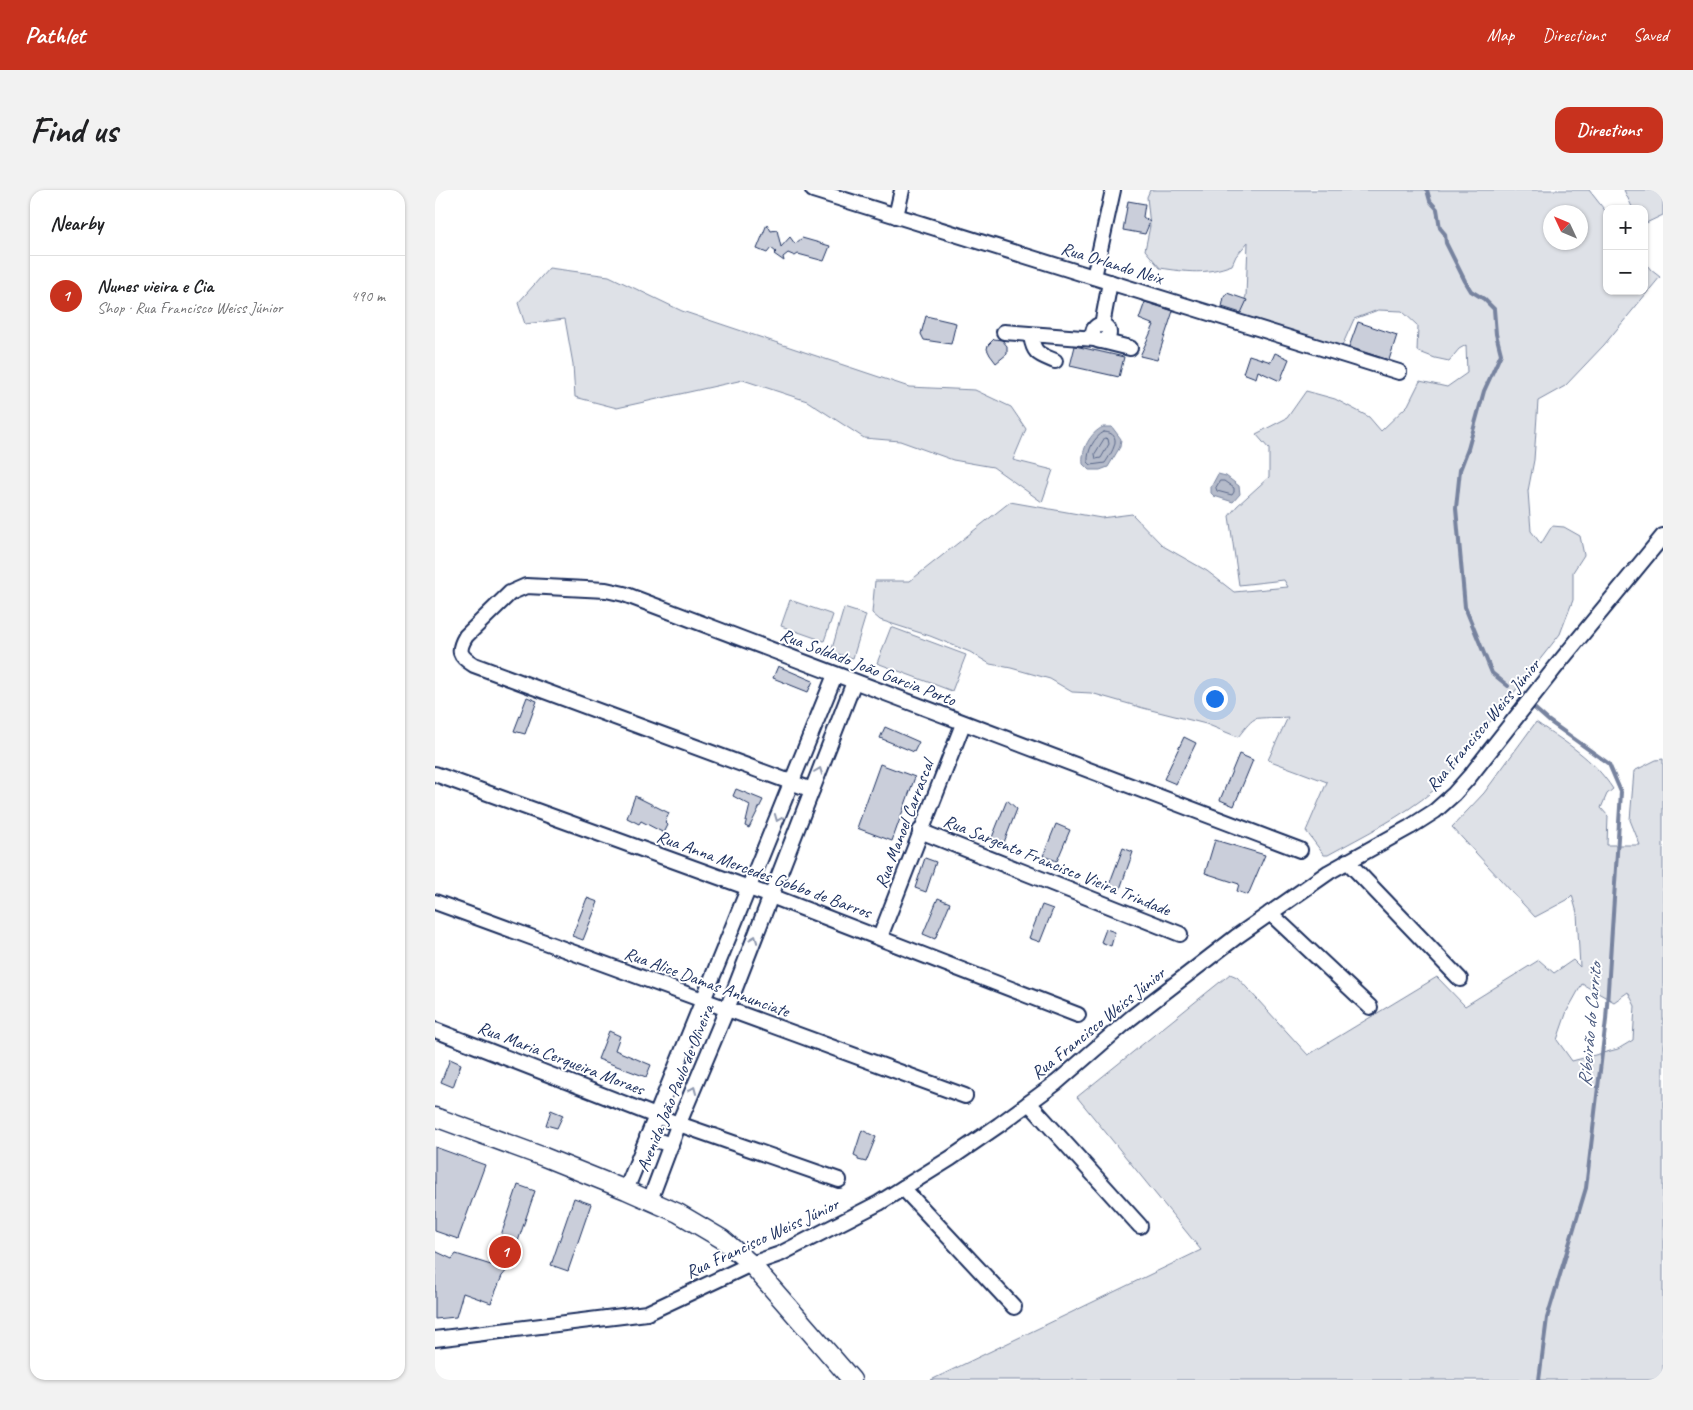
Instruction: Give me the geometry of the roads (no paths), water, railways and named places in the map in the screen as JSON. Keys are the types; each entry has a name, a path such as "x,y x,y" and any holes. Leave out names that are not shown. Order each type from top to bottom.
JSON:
{"main road":[{"path":"435,1117 544,1157 650,1200 679,1213 722,1239 751,1264 852,1380"}],"street":[{"name":"Rua Orlando Neix","path":"813,190 1399,372"},
{"path":"896,216 902,190"},
{"path":"1094,277 1113,190"},
{"path":"1098,340 1093,335 1093,330 1097,326 1102,325 1110,282"},
{"path":"1004,332 1031,336 1098,340 1129,348"},
{"path":"1031,336 1033,347 1038,354 1055,361"},
{"name":"Rua Francisco Weiss Júnior","path":"435,1339 647,1313 751,1264 780,1254 879,1203 951,1158 1029,1104 1131,1018 1236,937 1329,872 1435,811 1454,794 1663,536"},
{"name":"Rua Soldado João Garcia Porto","path":"792,782 474,665 461,656 461,644 466,636 510,593 526,586 606,590 624,594 1299,850"},
{"name":"Avenida João Paulo de Oliveira","path":"626,1190 835,675"},
{"name":"Avenida João Paulo de Oliveira","path":"650,1200 671,1145 676,1122 727,1009 854,682"},
{"name":"Rua Manoel Carrascal","path":"880,937 963,724"},
{"name":"Rua Anna Mercedes Gobbo de Barros","path":"435,774 771,896 1078,1015"},
{"path":"792,782 812,790"},
{"name":"Rua Sargento Francisco Vieira Trindade","path":"920,831 1180,934"},
{"path":"1347,861 1460,979"},
{"name":"Rua Alice Damas Annunciate","path":"435,902 965,1096"},
{"path":"1270,913 1370,1007"},
{"name":"Rua Maria Cerqueira Moraes","path":"435,1030 656,1116 676,1122"},
{"path":"1029,1104 1140,1226"},
{"path":"676,1122 839,1180"},
{"path":"647,1137 671,1145"},
{"path":"903,1188 1014,1307"}],"water":[{"path":"1103,427 1112,427 1121,439 1120,447 1108,467 1100,470 1089,470 1083,464 1083,453 1090,438"},
{"path":"1218,474 1226,476 1239,486 1240,494 1233,502 1214,496 1211,493 1211,487"}],"waterway":[{"path":"1427,190 1430,201 1437,209 1440,228 1445,234 1446,243 1465,281 1471,291 1484,299 1494,309 1496,334 1501,354 1484,391 1468,449 1460,470 1456,508 1465,607 1492,673 1508,686"},
{"name":"Ribeirão do Carrito","path":"1532,706 1549,721 1609,764 1621,792 1606,1020 1586,1188 1547,1318 1539,1380"}],"place":[{"name":"Nunes vieira e Cia","path":"505,1252"}]}
